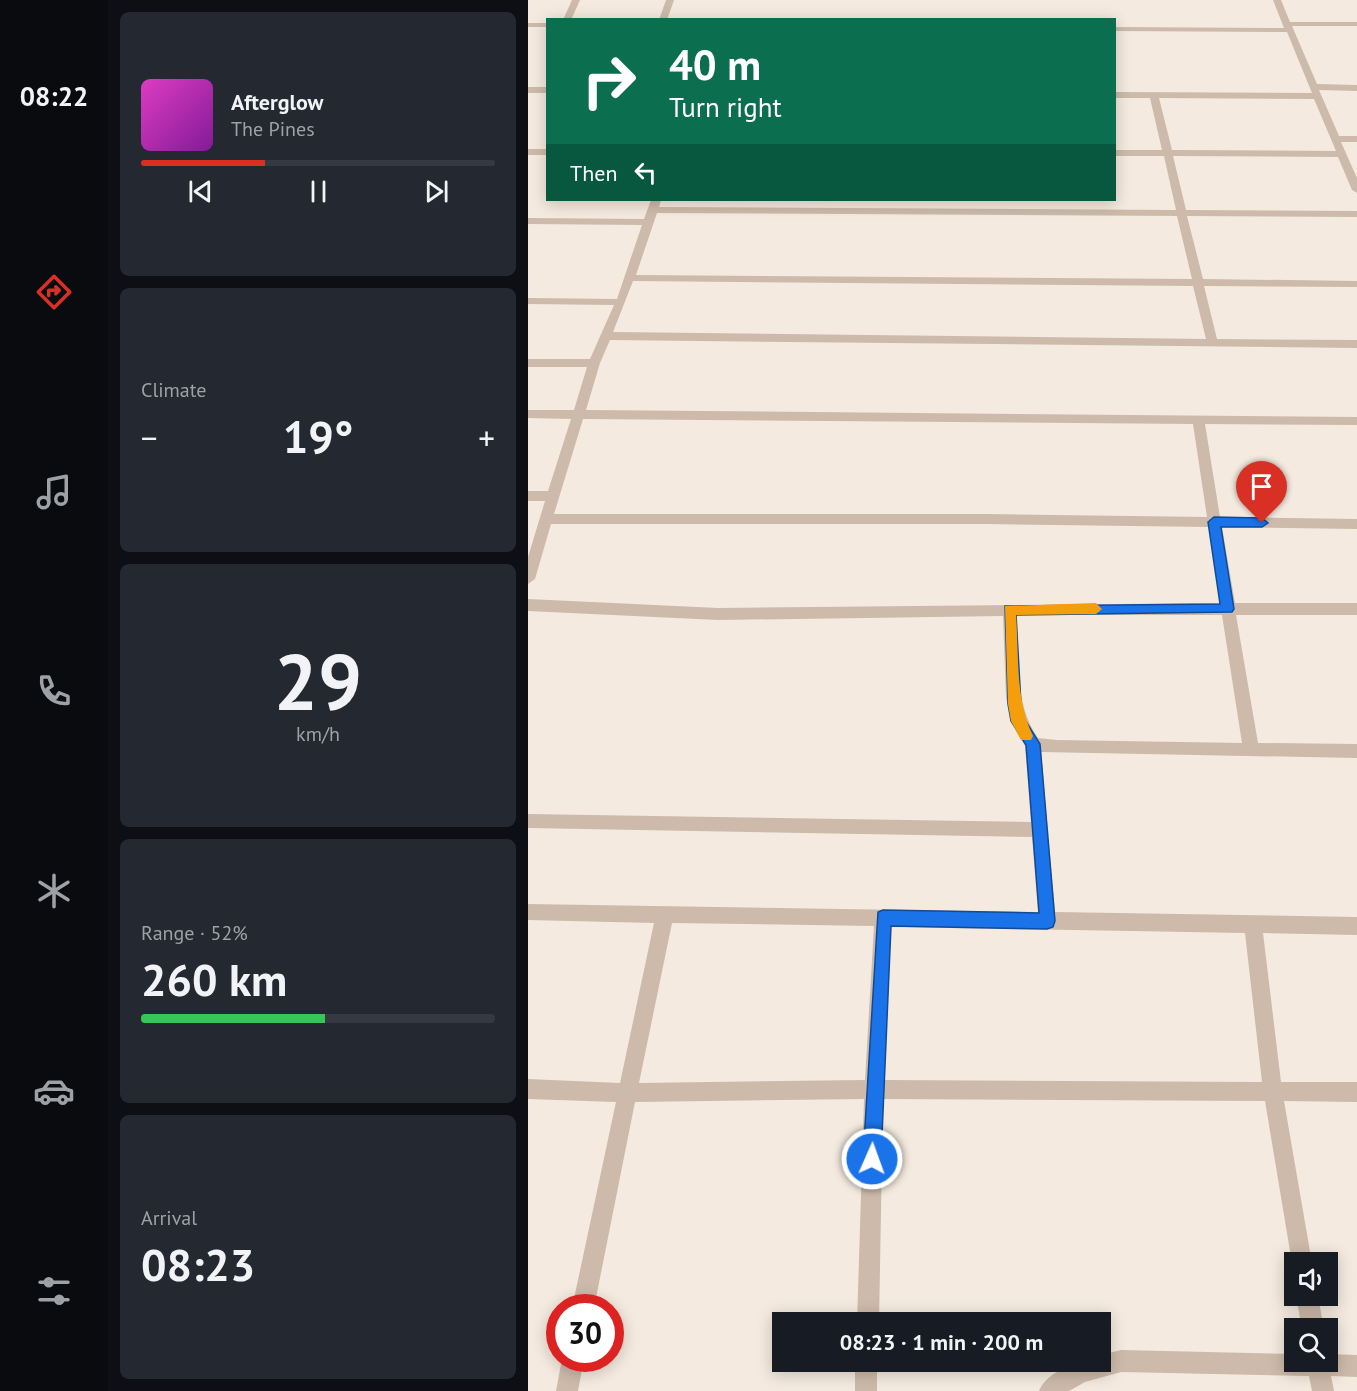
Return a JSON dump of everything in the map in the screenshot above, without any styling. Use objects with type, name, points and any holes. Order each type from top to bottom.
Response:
[{"type":"street","points":[[568,18],[576,0]]},
{"type":"street","points":[[664,18],[670,0]]},
{"type":"street","points":[[1277,0],[1357,190]]},
{"type":"street","points":[[1116,29],[1357,24]]},
{"type":"street","points":[[528,25],[546,25]]},
{"type":"street","points":[[1116,95],[1315,92],[1357,88]]},
{"type":"street","points":[[528,90],[546,90]]},
{"type":"street","points":[[1154,95],[1212,342]]},
{"type":"street","points":[[1335,139],[1357,139]]},
{"type":"street","points":[[528,152],[546,152]]},
{"type":"street","points":[[1116,153],[1341,154]]},
{"type":"street","points":[[528,579],[532,553],[547,519],[594,363],[621,302],[653,211]]},
{"type":"street","points":[[528,221],[653,211],[1357,214]]},
{"type":"street","points":[[630,278],[1357,284]]},
{"type":"street","points":[[528,301],[621,302]]},
{"type":"street","points":[[606,336],[1357,344]]},
{"type":"street","points":[[528,363],[594,363]]},
{"type":"street","points":[[528,414],[1357,421]]},
{"type":"street","points":[[1198,418],[1251,750]]},
{"type":"street","points":[[528,496],[554,496]]},
{"type":"street","points":[[547,519],[987,519],[1357,524]]},
{"type":"street","points":[[528,605],[718,614],[1357,609]]},
{"type":"street","points":[[1010,610],[1015,704],[1018,721],[1033,744],[1047,921]]},
{"type":"street","points":[[1033,744],[1044,747],[1357,751]]},
{"type":"street","points":[[528,821],[1040,830]]},
{"type":"street","points":[[528,912],[1357,926]]},
{"type":"street","points":[[586,1294],[665,913]]},
{"type":"street","points":[[867,1312],[874,1089],[883,918]]},
{"type":"street","points":[[1253,925],[1273,1091],[1300,1252]]},
{"type":"street","points":[[528,1089],[626,1093],[874,1089],[1357,1092]]},
{"type":"street","points":[[1050,1391],[1061,1382],[1092,1367],[1121,1361],[1284,1363]]},
{"type":"street","points":[[1338,1365],[1357,1366]]},
{"type":"street","points":[[567,1391],[571,1372]]},
{"type":"street","points":[[866,1372],[866,1391]]},
{"type":"street","points":[[1319,1372],[1323,1391]]},
{"type":"slow traffic","points":[[1026,736],[1018,721],[1015,704],[1010,610],[1096,609]]},
{"type":"route","points":[[872,1159],[883,918],[1047,921],[1033,744],[1018,721],[1015,704],[1010,610],[1227,609],[1214,522],[1262,523]]}]
